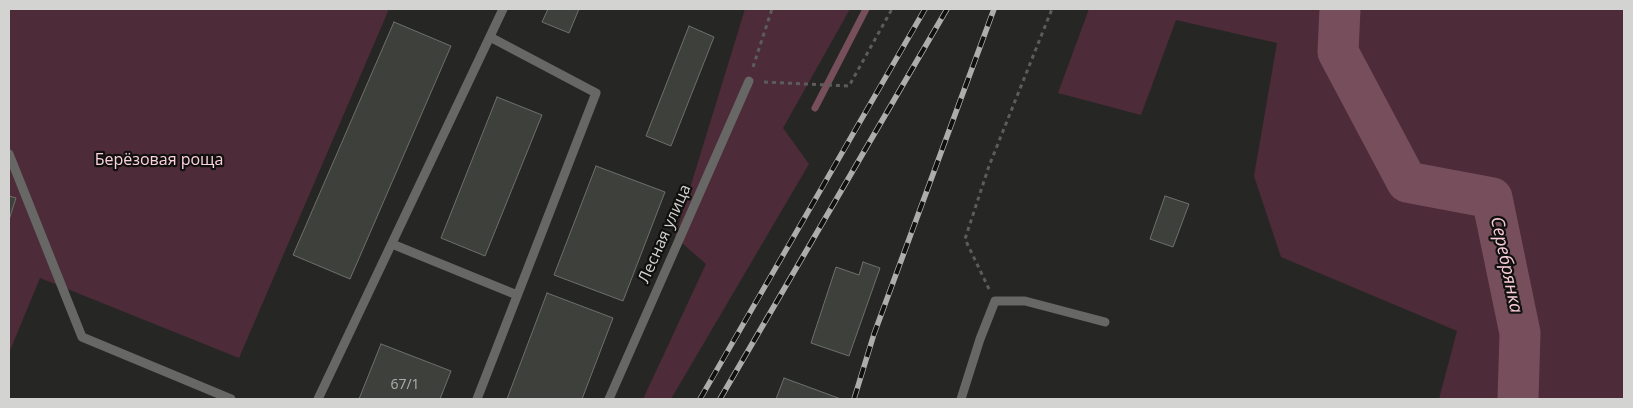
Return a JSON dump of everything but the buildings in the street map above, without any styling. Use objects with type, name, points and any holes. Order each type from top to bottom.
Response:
[{"type":"lane","points":[[318,399],[503,9]]},
{"type":"lane","points":[[477,399],[596,93],[490,37]]},
{"type":"lane","name":"Лесная улица","points":[[609,399],[749,81]]},
{"type":"lane","points":[[9,154],[82,337],[231,399]]},
{"type":"lane","points":[[392,244],[517,295]]},
{"type":"lane","points":[[961,399],[980,339],[995,301],[1025,302],[1106,322]]},
{"type":"path","points":[[772,9],[749,81],[850,86],[892,9]]},
{"type":"path","points":[[995,301],[965,239],[990,166],[1052,9]]},
{"type":"green space","name":"Берёзовая роща","points":[[9,9],[389,9],[239,358],[40,278],[9,353]]},
{"type":"green space","points":[[745,9],[850,9],[783,128],[809,164],[671,399],[643,399],[706,264],[675,237]]},
{"type":"green space","points":[[1089,9],[1624,9],[1624,399],[1439,399],[1457,331],[1281,257],[1254,176],[1277,43],[1176,20],[1141,115],[1058,93]]},
{"type":"waterway","points":[[815,108],[866,9]]},
{"type":"waterway","name":"Серебрянка","points":[[1340,9],[1338,52],[1407,182],[1492,198],[1520,333],[1518,399]]},
{"type":"railway","points":[[700,399],[925,9]]},
{"type":"railway","points":[[720,399],[947,9]]},
{"type":"railway","points":[[854,399],[874,334],[994,9]]}]
